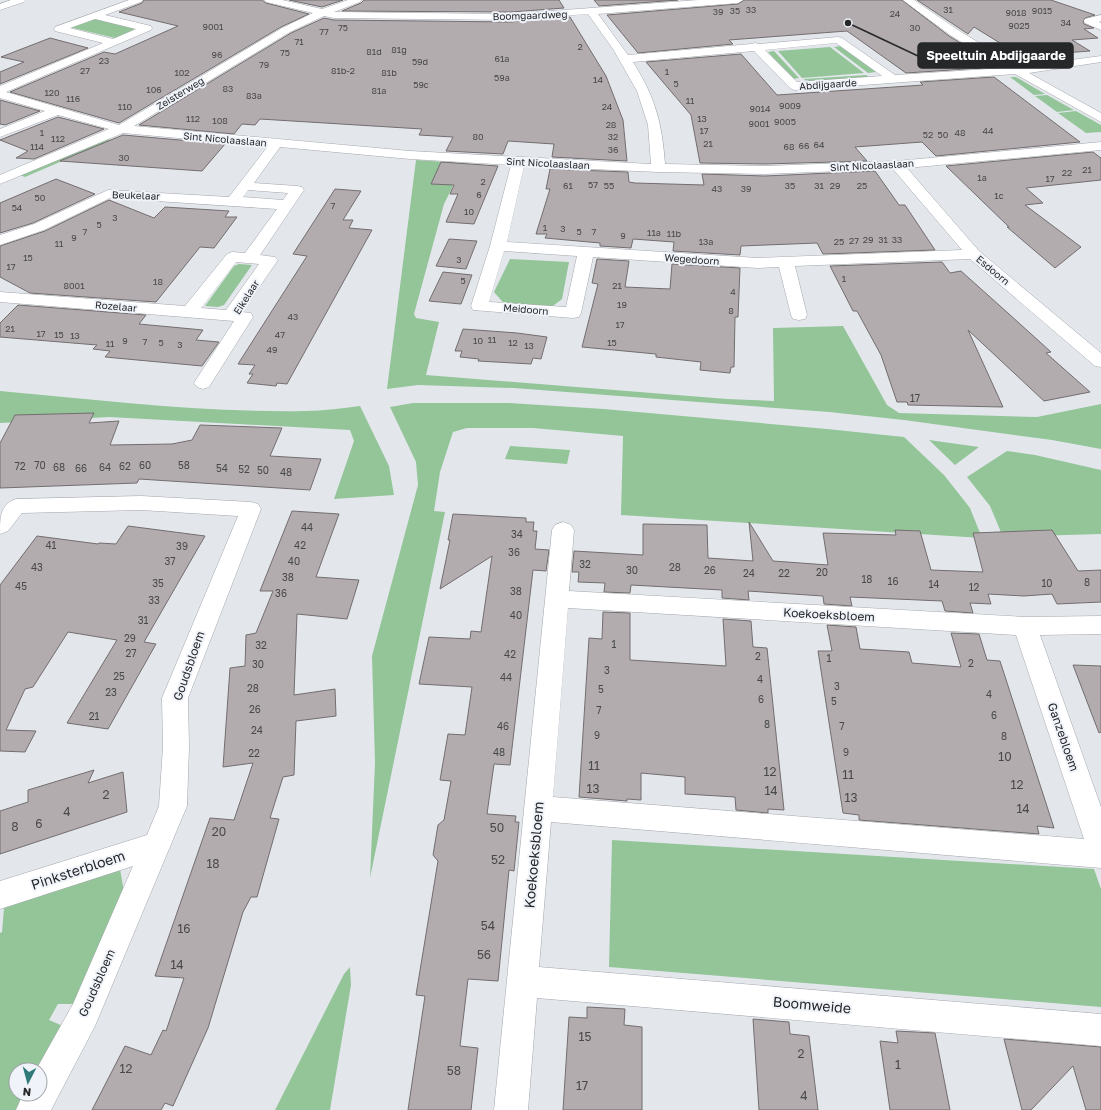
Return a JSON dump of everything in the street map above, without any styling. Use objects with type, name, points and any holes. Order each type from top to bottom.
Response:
[{"type":"street","points":[[2,5],[21,0]]},
{"type":"street","points":[[114,42],[59,29],[138,0]]},
{"type":"street","name":"Boomgaardweg","points":[[269,0],[322,13],[349,16],[511,17],[738,0]]},
{"type":"street","name":"Zeisterweg","points":[[0,180],[121,129],[268,39],[322,13],[357,0]]},
{"type":"street","points":[[908,0],[950,29],[1016,70],[1101,118]]},
{"type":"street","points":[[591,12],[636,77],[652,115],[656,139],[658,168]]},
{"type":"street","points":[[0,90],[147,28],[94,16]]},
{"type":"street","points":[[1101,18],[1089,21],[1101,27]]},
{"type":"street","points":[[624,59],[755,46],[838,40],[893,79]]},
{"type":"street","name":"Abdijgaarde","points":[[755,46],[794,86],[1016,70],[1074,64],[1101,59]]},
{"type":"street","name":"Sint Nicolaaslaan","points":[[0,94],[121,129],[276,144],[518,162],[658,168],[754,170],[897,165],[1101,146]]},
{"type":"street","points":[[0,133],[56,111]]},
{"type":"street","points":[[233,201],[276,144]]},
{"type":"street","points":[[498,246],[518,162]]},
{"type":"street","points":[[1,164],[21,172]]},
{"type":"street","name":"Esdoorn","points":[[897,165],[974,254],[1101,362]]},
{"type":"street","points":[[244,186],[297,190],[250,258]]},
{"type":"street","name":"Beukelaar","points":[[0,240],[39,227],[108,194],[233,201]]},
{"type":"street","points":[[233,201],[287,205]]},
{"type":"street","name":"Meidoorn","points":[[498,246],[478,306],[573,313],[586,252]]},
{"type":"street","name":"Wegedoorn","points":[[498,246],[758,263],[974,254]]},
{"type":"street","name":"Eikelaar","points":[[189,312],[232,257],[270,260],[231,315],[245,317],[203,383]]},
{"type":"street","points":[[786,262],[799,315]]},
{"type":"street","name":"Rozelaar","points":[[0,297],[231,315]]},
{"type":"street","name":"Goudsbloem","points":[[0,526],[16,506],[142,504],[252,509],[175,698],[176,747],[173,806],[84,1015],[33,1110]]},
{"type":"street","name":"Koekoeksbloem","points":[[511,1110],[563,530]]},
{"type":"street","name":"Koekoeksbloem","points":[[557,599],[1025,626],[1101,625]]},
{"type":"street","name":"Ganzebloem","points":[[1025,626],[1101,847]]},
{"type":"street","points":[[538,808],[1101,854]]},
{"type":"street","name":"Pinksterbloem","points":[[0,895],[157,844]]},
{"type":"street","name":"Boomweide","points":[[522,981],[1101,1030]]},
{"type":"green space","points":[[95,17],[140,28],[115,38],[69,27]]},
{"type":"green space","points":[[841,46],[876,72],[868,73],[834,47]]},
{"type":"green space","points":[[830,47],[864,73],[802,78],[778,51]]},
{"type":"green space","points":[[774,51],[799,78],[792,79],[768,52]]},
{"type":"green space","points":[[866,75],[870,78],[807,83],[804,79]]},
{"type":"green space","points":[[1010,77],[1016,77],[1045,94],[1034,95]]},
{"type":"green space","points":[[1047,95],[1074,110],[1057,112],[1035,96]]},
{"type":"green space","points":[[1076,111],[1101,125],[1101,132],[1086,133],[1058,113]]},
{"type":"green space","points":[[105,138],[111,140],[25,177],[20,175]]},
{"type":"green space","points":[[416,160],[461,163],[444,204],[414,314],[416,318],[439,322],[426,375],[727,399],[774,401],[773,328],[843,326],[887,405],[899,413],[1037,417],[1101,404],[1101,449],[1052,440],[904,420],[829,412],[514,388],[418,385],[387,389]]},
{"type":"green space","points":[[510,259],[569,262],[562,299],[545,312],[508,308],[494,292]]},
{"type":"green space","points":[[239,264],[252,265],[224,305],[218,307],[205,306],[234,266]]},
{"type":"green space","points":[[0,391],[153,405],[229,410],[313,411],[360,406],[389,466],[394,495],[334,499],[354,441],[350,430],[109,417],[0,423]]},
{"type":"green space","points":[[413,403],[509,403],[604,409],[904,437],[944,475],[970,508],[982,538],[621,515],[623,436],[533,428],[467,428],[453,432],[440,472],[434,511],[445,512],[370,878],[375,763],[372,656],[418,485],[416,462],[390,407]]},
{"type":"green space","points":[[929,440],[979,447],[955,465]]},
{"type":"green space","points":[[510,446],[570,450],[567,464],[505,459]]},
{"type":"green space","points":[[1007,451],[1035,455],[1101,470],[1101,534],[1003,537],[990,506],[967,477]]},
{"type":"green space","points":[[612,840],[1094,869],[1101,889],[1101,1007],[609,967]]},
{"type":"green space","points":[[120,869],[125,898],[77,1004],[58,1004],[49,1020],[63,1026],[44,1062],[8,1062],[8,1102],[25,1102],[21,1110],[0,1110],[0,933],[2,932],[4,908]]},
{"type":"green space","points":[[350,967],[351,985],[330,1110],[275,1110],[344,974]]},
{"type":"building","points":[[144,0],[262,0],[266,3],[309,14],[281,27],[119,123],[10,92],[104,52],[115,54],[178,26],[119,12],[142,3]]},
{"type":"building","points":[[289,0],[343,0],[322,7]]},
{"type":"building","points":[[364,0],[559,0],[564,8],[511,12],[342,11],[361,3]]},
{"type":"building","points":[[594,0],[678,0],[599,6]]},
{"type":"building","points":[[744,0],[902,0],[949,36],[962,44],[958,50],[981,68],[906,73],[847,31],[729,40],[733,44],[638,53],[607,15],[738,4]]},
{"type":"building","points":[[917,0],[1051,0],[1095,15],[1085,18],[1083,22],[1084,24],[1094,28],[1084,29],[1098,38],[1072,40],[1090,51],[1021,56],[974,27],[968,34]]},
{"type":"building","points":[[570,17],[606,76],[623,120],[627,161],[552,157],[554,144],[508,141],[503,154],[446,151],[453,137],[419,135],[422,129],[260,119],[255,125],[242,124],[234,134],[139,125],[291,33],[324,18],[334,20],[511,22]]},
{"type":"building","points":[[50,38],[88,48],[0,84],[0,72],[24,62],[1,57]]},
{"type":"building","points":[[741,54],[777,95],[923,85],[920,82],[994,77],[1080,142],[936,156],[922,142],[855,147],[867,161],[765,164],[700,163],[691,115],[646,62]]},
{"type":"building","points":[[0,100],[40,111],[5,125],[0,124]]},
{"type":"building","points":[[58,117],[104,129],[34,159],[16,158],[28,151],[0,140]]},
{"type":"building","points":[[123,135],[225,144],[202,171],[60,161]]},
{"type":"building","points":[[1093,152],[1101,158],[1101,180],[1026,188],[1043,203],[1025,205],[1081,247],[1055,268],[1007,227],[1009,227],[946,166]]},
{"type":"building","points":[[441,162],[498,166],[474,224],[446,222],[458,194],[450,194],[454,185],[431,184]]},
{"type":"building","points":[[550,169],[628,172],[629,182],[635,183],[704,185],[702,174],[765,176],[875,171],[899,205],[905,205],[935,250],[823,254],[817,243],[741,246],[740,255],[673,251],[674,242],[633,239],[631,248],[600,246],[600,243],[545,238],[547,234],[536,234],[550,189],[546,189]]},
{"type":"building","points":[[56,179],[95,194],[33,223],[0,233],[0,203]]},
{"type":"building","points":[[335,189],[361,191],[343,220],[353,220],[349,228],[372,230],[287,384],[277,383],[276,386],[247,383],[253,374],[249,374],[255,365],[238,364],[307,256],[293,254]]},
{"type":"building","points":[[109,200],[154,218],[165,207],[229,211],[225,217],[237,217],[214,248],[200,247],[156,302],[30,293],[0,277],[0,246],[45,231]]},
{"type":"building","points":[[449,239],[477,241],[466,269],[436,266]]},
{"type":"building","points":[[597,259],[629,261],[625,287],[670,289],[672,264],[740,268],[738,317],[735,317],[734,367],[731,367],[730,373],[700,370],[701,362],[656,357],[656,354],[582,347],[598,284],[592,283]]},
{"type":"building","points":[[942,262],[950,273],[961,271],[1051,352],[1046,353],[1090,392],[1044,401],[968,330],[1003,407],[908,405],[907,402],[897,402],[881,355],[857,311],[853,311],[830,266]]},
{"type":"building","points":[[443,272],[472,275],[461,304],[429,301]]},
{"type":"building","points":[[18,305],[146,315],[139,324],[203,330],[196,340],[219,342],[202,366],[105,357],[110,351],[93,349],[97,345],[0,337],[0,323]]},
{"type":"building","points":[[463,329],[547,337],[541,359],[533,358],[531,364],[478,361],[479,359],[460,357],[462,351],[455,351]]},
{"type":"building","points":[[94,413],[89,423],[119,421],[110,445],[172,444],[192,440],[200,425],[282,428],[270,456],[321,459],[310,490],[139,479],[137,483],[0,488],[0,443],[15,415]]},
{"type":"building","points":[[292,511],[339,514],[316,577],[359,580],[347,619],[297,614],[294,695],[335,689],[336,716],[296,721],[294,775],[283,777],[270,818],[279,819],[257,897],[251,897],[243,912],[208,1028],[173,1106],[165,1103],[161,1110],[92,1110],[125,1046],[151,1055],[163,1030],[166,1031],[184,978],[155,976],[210,818],[234,820],[253,763],[223,767],[230,668],[245,666],[246,635],[256,633],[273,591],[260,591]]},
{"type":"building","points":[[453,514],[526,518],[526,522],[534,522],[533,531],[537,531],[535,549],[549,550],[546,571],[533,570],[510,765],[494,764],[487,814],[516,816],[515,822],[519,822],[514,871],[509,870],[498,981],[468,979],[460,1046],[478,1048],[471,1110],[408,1110],[425,996],[416,995],[438,861],[433,855],[438,825],[444,820],[451,781],[440,780],[448,734],[465,735],[472,687],[419,684],[429,637],[470,639],[471,631],[481,632],[492,556],[440,589],[450,540],[448,540]]},
{"type":"building","points":[[749,522],[773,561],[828,565],[823,533],[896,535],[895,530],[920,531],[931,570],[983,572],[973,533],[1052,530],[1078,571],[1101,570],[1101,602],[1057,604],[1052,594],[1024,596],[988,594],[991,604],[970,603],[973,613],[945,611],[942,601],[850,597],[852,606],[824,604],[823,596],[748,591],[749,600],[722,598],[722,590],[631,585],[630,593],[604,592],[605,583],[578,582],[579,572],[572,572],[574,551],[643,555],[643,524],[707,525],[708,558],[753,561]]},
{"type":"building","points":[[128,526],[205,536],[144,642],[156,644],[108,729],[67,723],[117,640],[68,632],[33,687],[25,689],[6,730],[36,731],[25,752],[0,751],[0,585],[37,536],[98,544],[116,544]]},
{"type":"building","points":[[603,612],[630,613],[630,660],[726,666],[723,619],[751,621],[753,647],[767,648],[784,810],[768,809],[768,813],[736,810],[735,797],[685,794],[685,777],[641,773],[641,800],[627,799],[627,801],[579,797],[589,638],[602,639]]},
{"type":"building","points":[[827,625],[856,627],[860,649],[909,652],[912,663],[961,667],[951,633],[979,634],[987,660],[1000,661],[1054,828],[1037,826],[1039,834],[859,820],[859,815],[843,813],[818,651],[832,651]]},
{"type":"building","points":[[1073,665],[1101,666],[1101,732],[1099,733]]},
{"type":"building","points":[[94,770],[88,783],[123,772],[127,812],[0,854],[0,811],[28,802],[28,790]]},
{"type":"building","points":[[587,1007],[625,1009],[624,1025],[642,1027],[642,1110],[563,1110],[569,1017],[587,1018]]},
{"type":"building","points":[[753,1019],[789,1022],[790,1034],[809,1036],[818,1110],[759,1110]]},
{"type":"building","points":[[896,1031],[935,1033],[950,1110],[890,1110],[880,1041],[898,1043]]},
{"type":"building","points":[[1004,1039],[1101,1047],[1101,1110],[1086,1110],[1073,1066],[1031,1110],[1022,1110]]},
{"type":"place","name":"Speeltuin Abdijgaarde","points":[[848,23]]}]
